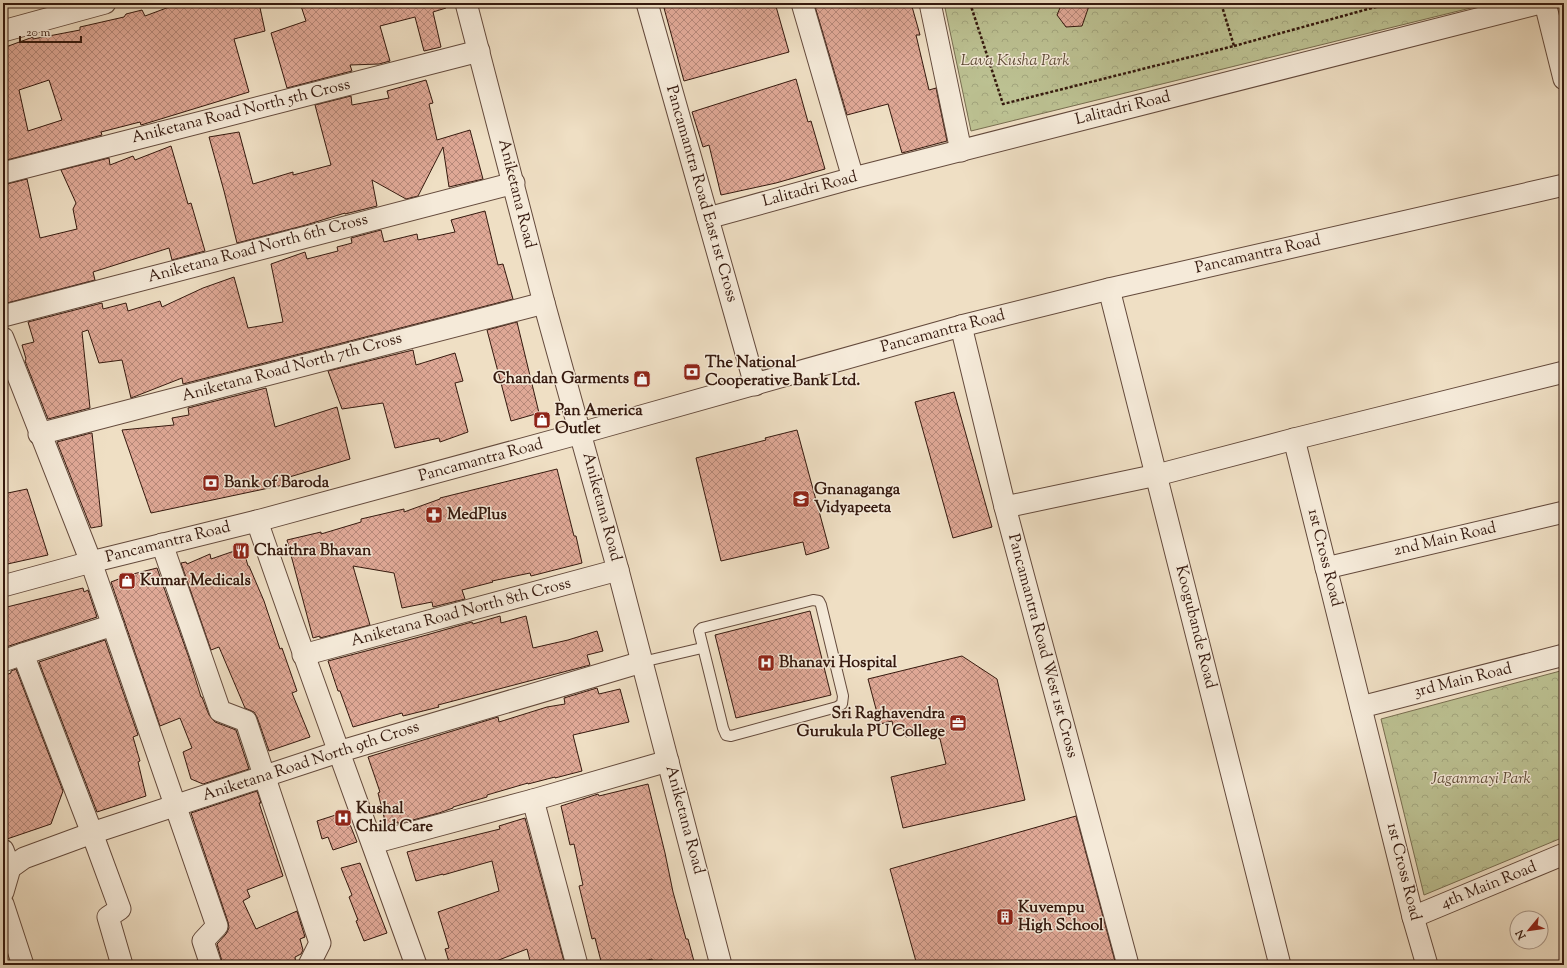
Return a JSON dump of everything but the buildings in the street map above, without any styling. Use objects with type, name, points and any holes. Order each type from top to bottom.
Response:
[{"type":"street","points":[[3,32],[105,3]]},
{"type":"street","name":"Aniketana Road","points":[[466,3],[544,303],[618,570],[721,965]]},
{"type":"street","name":"Pancamantra Road East 1st Cross","points":[[647,3],[754,385]]},
{"type":"street","points":[[802,3],[854,178]]},
{"type":"street","points":[[930,3],[961,151]]},
{"type":"street","name":"Lalitadri Road","points":[[708,218],[854,178],[1540,3]]},
{"type":"street","points":[[1545,3],[1564,79]]},
{"type":"street","name":"Aniketana Road North 5th Cross","points":[[3,173],[479,51]]},
{"type":"street","name":"Aniketana Road North 6th Cross","points":[[3,316],[514,183]]},
{"type":"street","name":"Pancamantra Road","points":[[3,586],[91,562],[257,521],[581,433],[961,326],[1109,289],[1564,185]]},
{"type":"street","name":"Koogubande Road","points":[[1109,289],[1280,965]]},
{"type":"street","name":"Aniketana Road North 7th Cross","points":[[40,434],[544,303]]},
{"type":"street","name":"Pancamantra Road West 1st Cross","points":[[961,326],[1005,507],[1128,965]]},
{"type":"street","points":[[3,338],[91,562],[217,926],[204,941],[212,965]]},
{"type":"street","points":[[1005,507],[1157,475],[1294,439],[1564,372]]},
{"type":"street","name":"1st Cross Road","points":[[1294,439],[1413,917],[1427,965]]},
{"type":"street","name":"2nd Main Road","points":[[1326,568],[1564,512]]},
{"type":"street","points":[[257,521],[303,655],[416,965]]},
{"type":"street","points":[[162,544],[220,711],[246,721],[320,943],[309,965]]},
{"type":"street","name":"Aniketana Road North 8th Cross","points":[[303,655],[618,570]]},
{"type":"street","points":[[3,661],[113,625]]},
{"type":"street","points":[[23,654],[120,909],[108,917],[122,965]]},
{"type":"street","name":"3rd Main Road","points":[[1361,707],[1564,655]]},
{"type":"street","name":"Aniketana Road North 9th Cross","points":[[3,892],[6,859],[24,858],[92,833],[338,752],[642,662]]},
{"type":"street","points":[[373,844],[668,761]]},
{"type":"street","points":[[533,800],[577,965]]},
{"type":"street","name":"4th Main Road","points":[[1413,917],[1564,854]]},
{"type":"street","points":[[3,904],[23,965]]},
{"type":"lane","points":[[813,600],[819,601],[843,696],[842,704],[836,707],[731,736],[726,734],[723,728],[702,648],[699,631],[702,628],[813,600]]},
{"type":"lane","points":[[642,662],[702,648]]},
{"type":"path","points":[[970,3],[1003,104],[1234,46],[1390,3]]},
{"type":"path","points":[[1221,3],[1234,46]]},
{"type":"green space","name":"Lava Kusha Park","points":[[944,3],[1491,3],[971,131]]},
{"type":"green space","name":"Jaganmayi Park","points":[[1564,670],[1564,837],[1424,895],[1381,719]]},
{"type":"place","name":"The National Cooperative Bank Ltd.","points":[[692,372]]},
{"type":"place","name":"Chandan Garments","points":[[642,379]]},
{"type":"place","name":"Pan America Outlet","points":[[542,420]]},
{"type":"place","name":"Bank of Baroda","points":[[211,483]]},
{"type":"place","name":"Gnanaganga Vidyapeeta","points":[[801,499]]},
{"type":"place","name":"MedPlus","points":[[434,515]]},
{"type":"place","name":"Chaithra Bhavan","points":[[241,551]]},
{"type":"place","name":"Kumar Medicals","points":[[127,581]]},
{"type":"place","name":"Bhanavi Hospital","points":[[766,663]]},
{"type":"place","name":"Sri Raghavendra Gurukula PU College","points":[[958,723]]},
{"type":"place","name":"Kushal Child Care","points":[[343,818]]},
{"type":"place","name":"Kuvempu High School","points":[[1005,917]]}]
